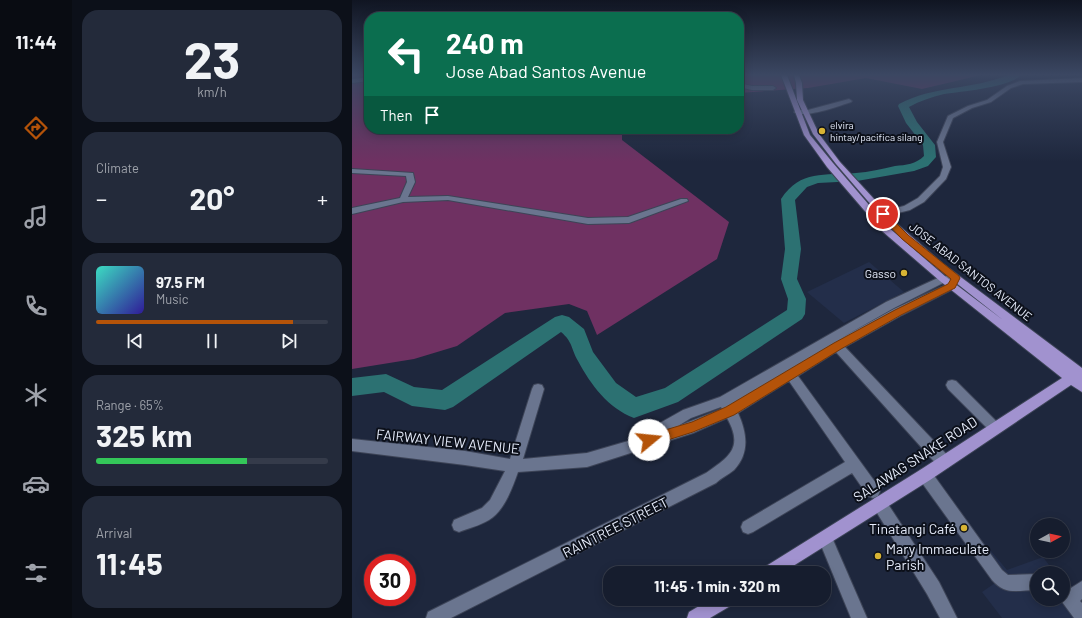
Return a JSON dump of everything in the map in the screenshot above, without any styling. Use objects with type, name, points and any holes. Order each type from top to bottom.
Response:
[{"type":"main road","name":"JOSE ABAD SANTOS AVENUE","points":[[794,104],[807,135],[830,165],[866,207],[905,237],[954,282],[1078,377],[1082,387]]},
{"type":"main road","name":"JOSE ABAD SANTOS AVENUE","points":[[801,104],[816,134],[838,163],[876,205],[878,215],[908,250],[943,279],[954,282]]},
{"type":"main road","name":"SALAWAG SNAKE ROAD","points":[[779,566],[824,538],[876,497],[925,475],[995,428],[1078,377]]},
{"type":"main road","points":[[696,618],[719,608]]},
{"type":"street","points":[[797,112],[804,112],[837,104]]},
{"type":"street","points":[[878,215],[907,208],[921,200],[943,177],[947,167],[940,142],[950,117],[980,104]]},
{"type":"street","points":[[352,171],[406,174],[410,176],[411,182],[403,200]]},
{"type":"street","points":[[352,211],[403,200],[448,198],[588,221],[629,220],[684,201]]},
{"type":"street","name":"FAIRWAY VIEW AVENUE","points":[[352,445],[464,458],[513,466],[587,460],[693,427],[833,342],[943,279]]},
{"type":"street","name":"FAIRWAY VIEW AVENUE","points":[[894,308],[954,282]]},
{"type":"street","points":[[833,342],[944,462]]},
{"type":"street","name":"FAIRWAY VIEW AVENUE","points":[[727,406],[790,374],[833,342]]},
{"type":"street","points":[[790,374],[876,497],[950,618]]},
{"type":"street","points":[[952,385],[995,428]]},
{"type":"street","points":[[459,525],[488,513],[498,501],[513,466],[538,390]]},
{"type":"street","name":"RAINTREE STREET","points":[[434,618],[711,478],[731,464],[740,448],[741,434],[727,406]]},
{"type":"street","points":[[748,527],[854,464]]},
{"type":"street","points":[[925,475],[1005,584],[1030,582]]},
{"type":"street","points":[[824,538],[859,618]]},
{"type":"street","points":[[1072,593],[1082,616]]},
{"type":"shaded area","points":[[352,104],[364,104],[364,134],[622,134],[622,140],[729,222],[717,259],[597,335],[587,311],[569,304],[505,313],[457,346],[414,359],[352,369]]},
{"type":"shaded area","points":[[869,262],[904,292],[844,323],[807,292]]},
{"type":"shaded area","name":"Tinatangi Café","points":[[942,493],[1007,570],[1044,558],[1050,566],[1030,566],[1030,606],[1070,606],[1082,618],[1002,618],[982,592],[995,583]]},
{"type":"waterway","points":[[352,387],[386,383],[412,396],[445,400],[562,322],[577,334],[585,356],[609,390],[634,408],[671,395],[796,314],[797,299],[789,279],[793,249],[788,199],[802,184],[816,179],[857,177],[914,167],[924,163],[930,157],[929,145],[912,123],[903,106],[907,104]]},
{"type":"place","name":"elvira hintay/pacifica silang","points":[[822,131]]},
{"type":"place","name":"Gasso","points":[[904,273]]},
{"type":"place","name":"Tinatangi Café","points":[[964,528]]},
{"type":"place","name":"Mary Immaculate Parish","points":[[878,556]]},
{"type":"route","points":[[649,440],[693,427],[730,411],[837,346],[898,312],[952,286],[956,278],[905,237],[883,214]]}]
